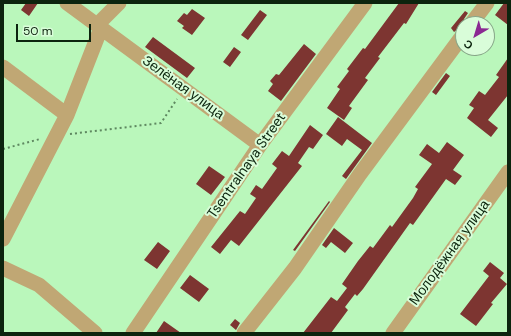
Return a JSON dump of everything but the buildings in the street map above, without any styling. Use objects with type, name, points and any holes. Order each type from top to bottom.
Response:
[{"type":"street","name":"Зелёная улица","points":[[67,3],[260,145]]},
{"type":"street","points":[[3,237],[67,115],[99,27],[119,3]]},
{"type":"street","name":"Tsentralnaya Street","points":[[133,333],[260,145],[365,3]]},
{"type":"street","points":[[477,16],[487,3]]},
{"type":"street","points":[[244,333],[295,268],[360,174],[455,46]]},
{"type":"street","points":[[3,67],[67,115]]},
{"type":"street","name":"Молодёжная улица","points":[[393,333],[508,172]]},
{"type":"street","points":[[3,268],[38,285],[95,333]]},
{"type":"path","points":[[3,149],[20,143],[56,137],[161,123],[184,89]]}]
